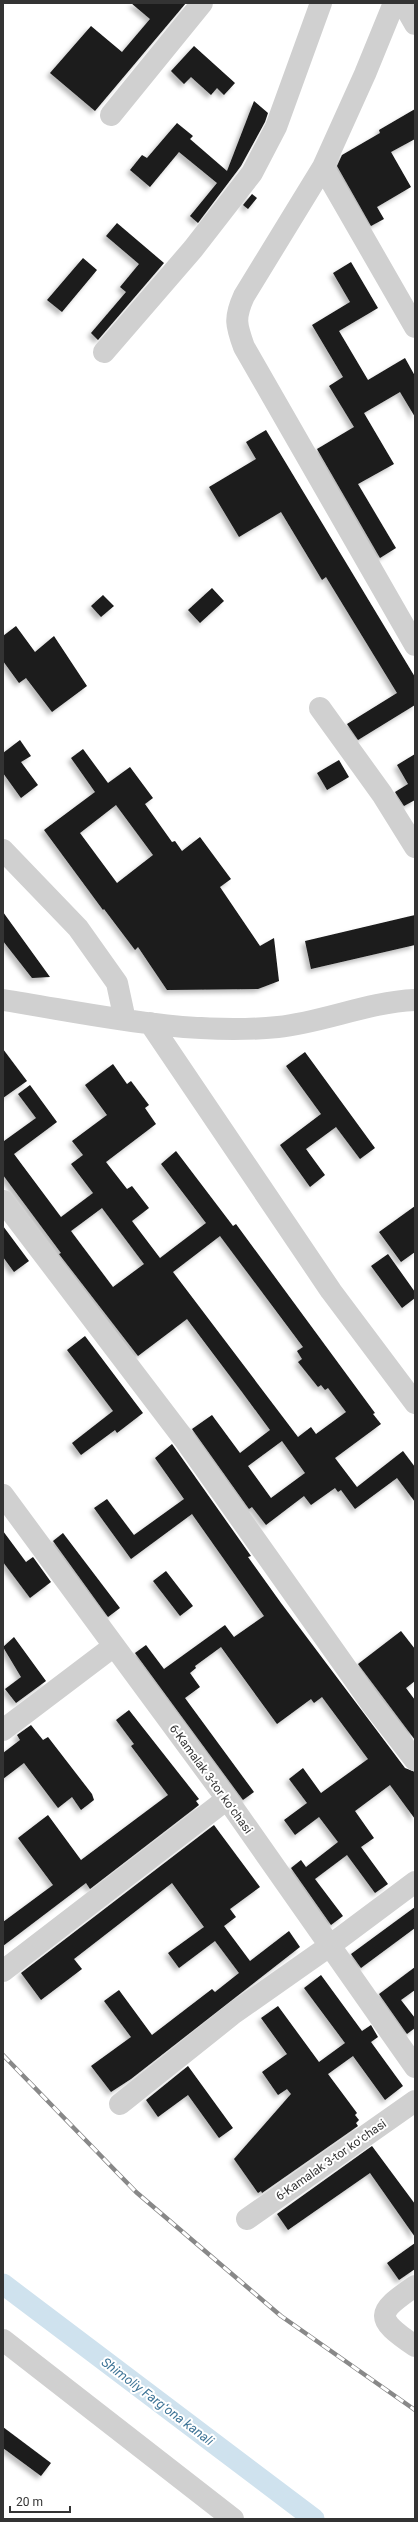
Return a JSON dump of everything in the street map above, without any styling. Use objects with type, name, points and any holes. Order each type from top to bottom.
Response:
[{"type":"street","points":[[111,115],[202,3]]},
{"type":"street","points":[[104,352],[193,249],[252,173],[276,126],[322,3]]},
{"type":"street","points":[[394,3],[365,74],[323,167],[244,296],[237,311],[236,326],[244,347],[415,645]]},
{"type":"street","points":[[403,3],[415,24]]},
{"type":"street","points":[[323,167],[415,327]]},
{"type":"street","points":[[320,708],[382,794],[415,847]]},
{"type":"street","points":[[3,850],[82,934],[117,983],[125,1020]]},
{"type":"street","points":[[3,1000],[125,1020],[192,1028],[278,1027],[371,1007],[415,1000]]},
{"type":"street","points":[[150,1023],[332,1291],[415,1403]]},
{"type":"street","points":[[3,1201],[184,1439],[371,1703],[415,1760]]},
{"type":"street","name":"6-Kamalak 3-tor koʻchasi","points":[[4,1500],[227,1799],[328,1947],[415,2067]]},
{"type":"street","points":[[3,1730],[114,1646]]},
{"type":"street","points":[[3,1971],[227,1799]]},
{"type":"street","points":[[120,2104],[234,2013],[328,1947],[415,1882]]},
{"type":"street","name":"6-Kamalak 3-tor koʻchasi","points":[[247,2219],[415,2101]]},
{"type":"street","points":[[415,2286],[389,2304],[385,2311],[385,2321],[392,2331],[415,2346]]},
{"type":"street","points":[[3,2340],[234,2519]]},
{"type":"building","points":[[131,3],[186,3],[95,111],[50,73],[91,26],[122,52],[150,19]]},
{"type":"building","points":[[194,46],[235,83],[224,95],[217,88],[211,95],[191,77],[184,84],[171,71]]},
{"type":"building","points":[[254,101],[268,113],[265,122],[241,166],[198,223],[190,216],[217,183],[179,152],[150,187],[130,170],[142,155],[147,158],[177,123],[193,136],[190,139],[227,171]]},
{"type":"building","points":[[415,109],[415,139],[391,152],[411,187],[377,207],[384,219],[371,226],[337,166],[342,155],[380,133],[379,130]]},
{"type":"building","points":[[252,194],[257,198],[248,209],[243,205]]},
{"type":"building","points":[[117,223],[164,263],[98,340],[91,333],[126,292],[120,287],[139,264],[106,236]]},
{"type":"building","points":[[83,258],[97,270],[62,312],[47,300]]},
{"type":"building","points":[[351,262],[378,308],[339,331],[368,380],[405,358],[415,376],[415,417],[400,392],[364,413],[394,464],[358,484],[396,548],[380,558],[317,449],[354,427],[329,386],[343,377],[312,325],[350,302],[333,273]]},
{"type":"building","points":[[266,430],[415,677],[415,705],[358,740],[347,724],[397,693],[326,577],[322,580],[281,512],[239,537],[209,487],[256,459],[246,442]]},
{"type":"building","points":[[212,588],[224,601],[200,623],[188,610]]},
{"type":"building","points":[[103,595],[114,606],[101,617],[91,606]]},
{"type":"building","points":[[16,626],[35,652],[54,636],[87,686],[52,712],[26,678],[19,683],[3,661],[3,636]]},
{"type":"building","points":[[20,740],[31,756],[21,762],[38,785],[21,798],[3,773],[3,753]]},
{"type":"building","points":[[83,749],[108,783],[130,767],[153,798],[145,804],[172,842],[175,841],[182,851],[200,837],[231,879],[220,887],[260,946],[274,938],[279,981],[258,989],[167,990],[138,947],[135,950],[104,909],[103,910],[44,830],[95,792],[71,758]],"holes":[[[116,805],[153,855],[117,883],[80,833]]]},
{"type":"building","points":[[415,754],[415,800],[404,806],[395,792],[408,784],[397,765]]},
{"type":"building","points":[[339,760],[349,777],[327,790],[317,773]]},
{"type":"building","points":[[3,912],[50,977],[32,978],[3,941]]},
{"type":"building","points":[[415,915],[415,945],[311,969],[305,941]]},
{"type":"building","points":[[3,1049],[27,1081],[3,1098]]},
{"type":"building","points":[[305,1052],[375,1148],[360,1159],[336,1127],[306,1149],[325,1175],[310,1187],[280,1145],[321,1114],[286,1066]]},
{"type":"building","points":[[113,1064],[127,1084],[131,1081],[149,1105],[145,1108],[156,1124],[106,1162],[127,1189],[132,1186],[149,1208],[132,1221],[160,1258],[206,1223],[161,1164],[176,1151],[233,1226],[236,1224],[375,1413],[373,1414],[381,1424],[335,1458],[357,1487],[403,1451],[415,1467],[415,1502],[397,1478],[355,1509],[341,1490],[338,1492],[335,1488],[311,1505],[304,1496],[266,1525],[252,1507],[249,1509],[192,1429],[212,1415],[240,1453],[270,1430],[187,1319],[138,1356],[59,1254],[61,1253],[3,1175],[3,1139],[4,1141],[36,1118],[18,1094],[30,1085],[57,1122],[14,1154],[61,1217],[93,1193],[71,1164],[83,1155],[72,1141],[107,1115],[85,1085]],"holes":[[[102,1208],[144,1264],[113,1287],[71,1231]],[[220,1236],[303,1347],[297,1351],[302,1359],[298,1362],[318,1387],[321,1385],[325,1390],[328,1388],[346,1412],[316,1434],[311,1427],[298,1437],[173,1272]],[[282,1441],[305,1473],[271,1498],[248,1466]]]},
{"type":"building","points":[[415,1206],[415,1252],[401,1262],[379,1232]]},
{"type":"building","points":[[3,1226],[29,1261],[14,1272],[3,1257]]},
{"type":"building","points":[[388,1254],[415,1292],[415,1298],[402,1308],[371,1266]]},
{"type":"building","points":[[85,1336],[143,1413],[117,1433],[115,1430],[81,1455],[72,1443],[113,1411],[67,1350]]},
{"type":"building","points":[[172,1444],[251,1556],[248,1557],[281,1603],[405,1768],[415,1772],[415,1819],[390,1785],[355,1811],[374,1838],[361,1847],[388,1884],[375,1893],[347,1855],[315,1879],[343,1916],[331,1925],[291,1868],[301,1860],[306,1867],[338,1842],[319,1817],[295,1835],[284,1820],[307,1803],[289,1779],[303,1768],[321,1793],[368,1759],[322,1697],[314,1703],[311,1699],[277,1724],[221,1647],[195,1666],[196,1668],[190,1673],[200,1687],[185,1698],[254,1792],[243,1800],[135,1653],[146,1645],[164,1669],[225,1625],[234,1637],[264,1616],[192,1514],[131,1559],[94,1508],[107,1499],[134,1535],[184,1499],[155,1458]]},
{"type":"building","points":[[3,1531],[26,1562],[33,1557],[51,1582],[30,1598],[3,1562]]},
{"type":"building","points":[[63,1533],[120,1608],[108,1617],[53,1541]]},
{"type":"building","points":[[166,1571],[193,1606],[180,1616],[153,1581]]},
{"type":"building","points":[[401,1631],[415,1649],[415,1681],[406,1688],[415,1700],[415,1740],[358,1664]]},
{"type":"building","points":[[14,1637],[46,1681],[16,1703],[5,1689],[21,1677],[3,1647]]},
{"type":"building","points":[[129,1710],[199,1799],[196,1801],[199,1805],[90,1889],[86,1883],[3,1946],[3,1922],[53,1885],[18,1838],[48,1815],[81,1860],[168,1795],[131,1746],[134,1744],[116,1720]]},
{"type":"building","points":[[31,1725],[43,1740],[48,1737],[92,1794],[94,1800],[81,1810],[72,1797],[58,1808],[24,1763],[3,1779],[3,1753],[20,1740],[17,1735]]},
{"type":"building","points":[[214,1825],[260,1887],[230,1909],[236,1917],[224,1926],[250,1961],[289,1931],[300,1947],[131,2079],[111,2092],[91,2066],[131,2037],[104,2001],[119,1990],[152,2035],[212,1989],[215,1992],[239,1973],[215,1941],[179,1968],[168,1953],[204,1927],[172,1883],[74,1959],[82,1969],[41,2000],[21,1973]]},
{"type":"building","points":[[415,1907],[415,1928],[361,1968],[351,1954]]},
{"type":"building","points":[[415,1967],[415,1990],[401,2000],[415,2018],[415,2028],[407,2034],[379,1994]]},
{"type":"building","points":[[321,1975],[362,2031],[371,2025],[378,2037],[371,2042],[403,2086],[385,2100],[353,2056],[328,2074],[357,2113],[355,2115],[359,2120],[356,2123],[358,2126],[262,2193],[261,2191],[258,2193],[234,2159],[291,2094],[287,2089],[278,2095],[262,2072],[287,2054],[261,2018],[278,2006],[319,2062],[345,2043],[304,1988]]},
{"type":"building","points":[[188,2066],[233,2128],[219,2138],[188,2095],[158,2117],[146,2100]]},
{"type":"building","points":[[372,2146],[415,2204],[415,2237],[370,2173],[288,2230],[277,2214]]},
{"type":"building","points":[[415,2243],[415,2269],[399,2280],[387,2263]]},
{"type":"building","points":[[3,2427],[51,2463],[41,2476],[3,2448]]},
{"type":"waterway","name":"Shimoliy Fargʻona kanali","points":[[3,2284],[314,2519]]},
{"type":"railway","points":[[3,2055],[136,2192],[281,2316],[415,2410]]}]
